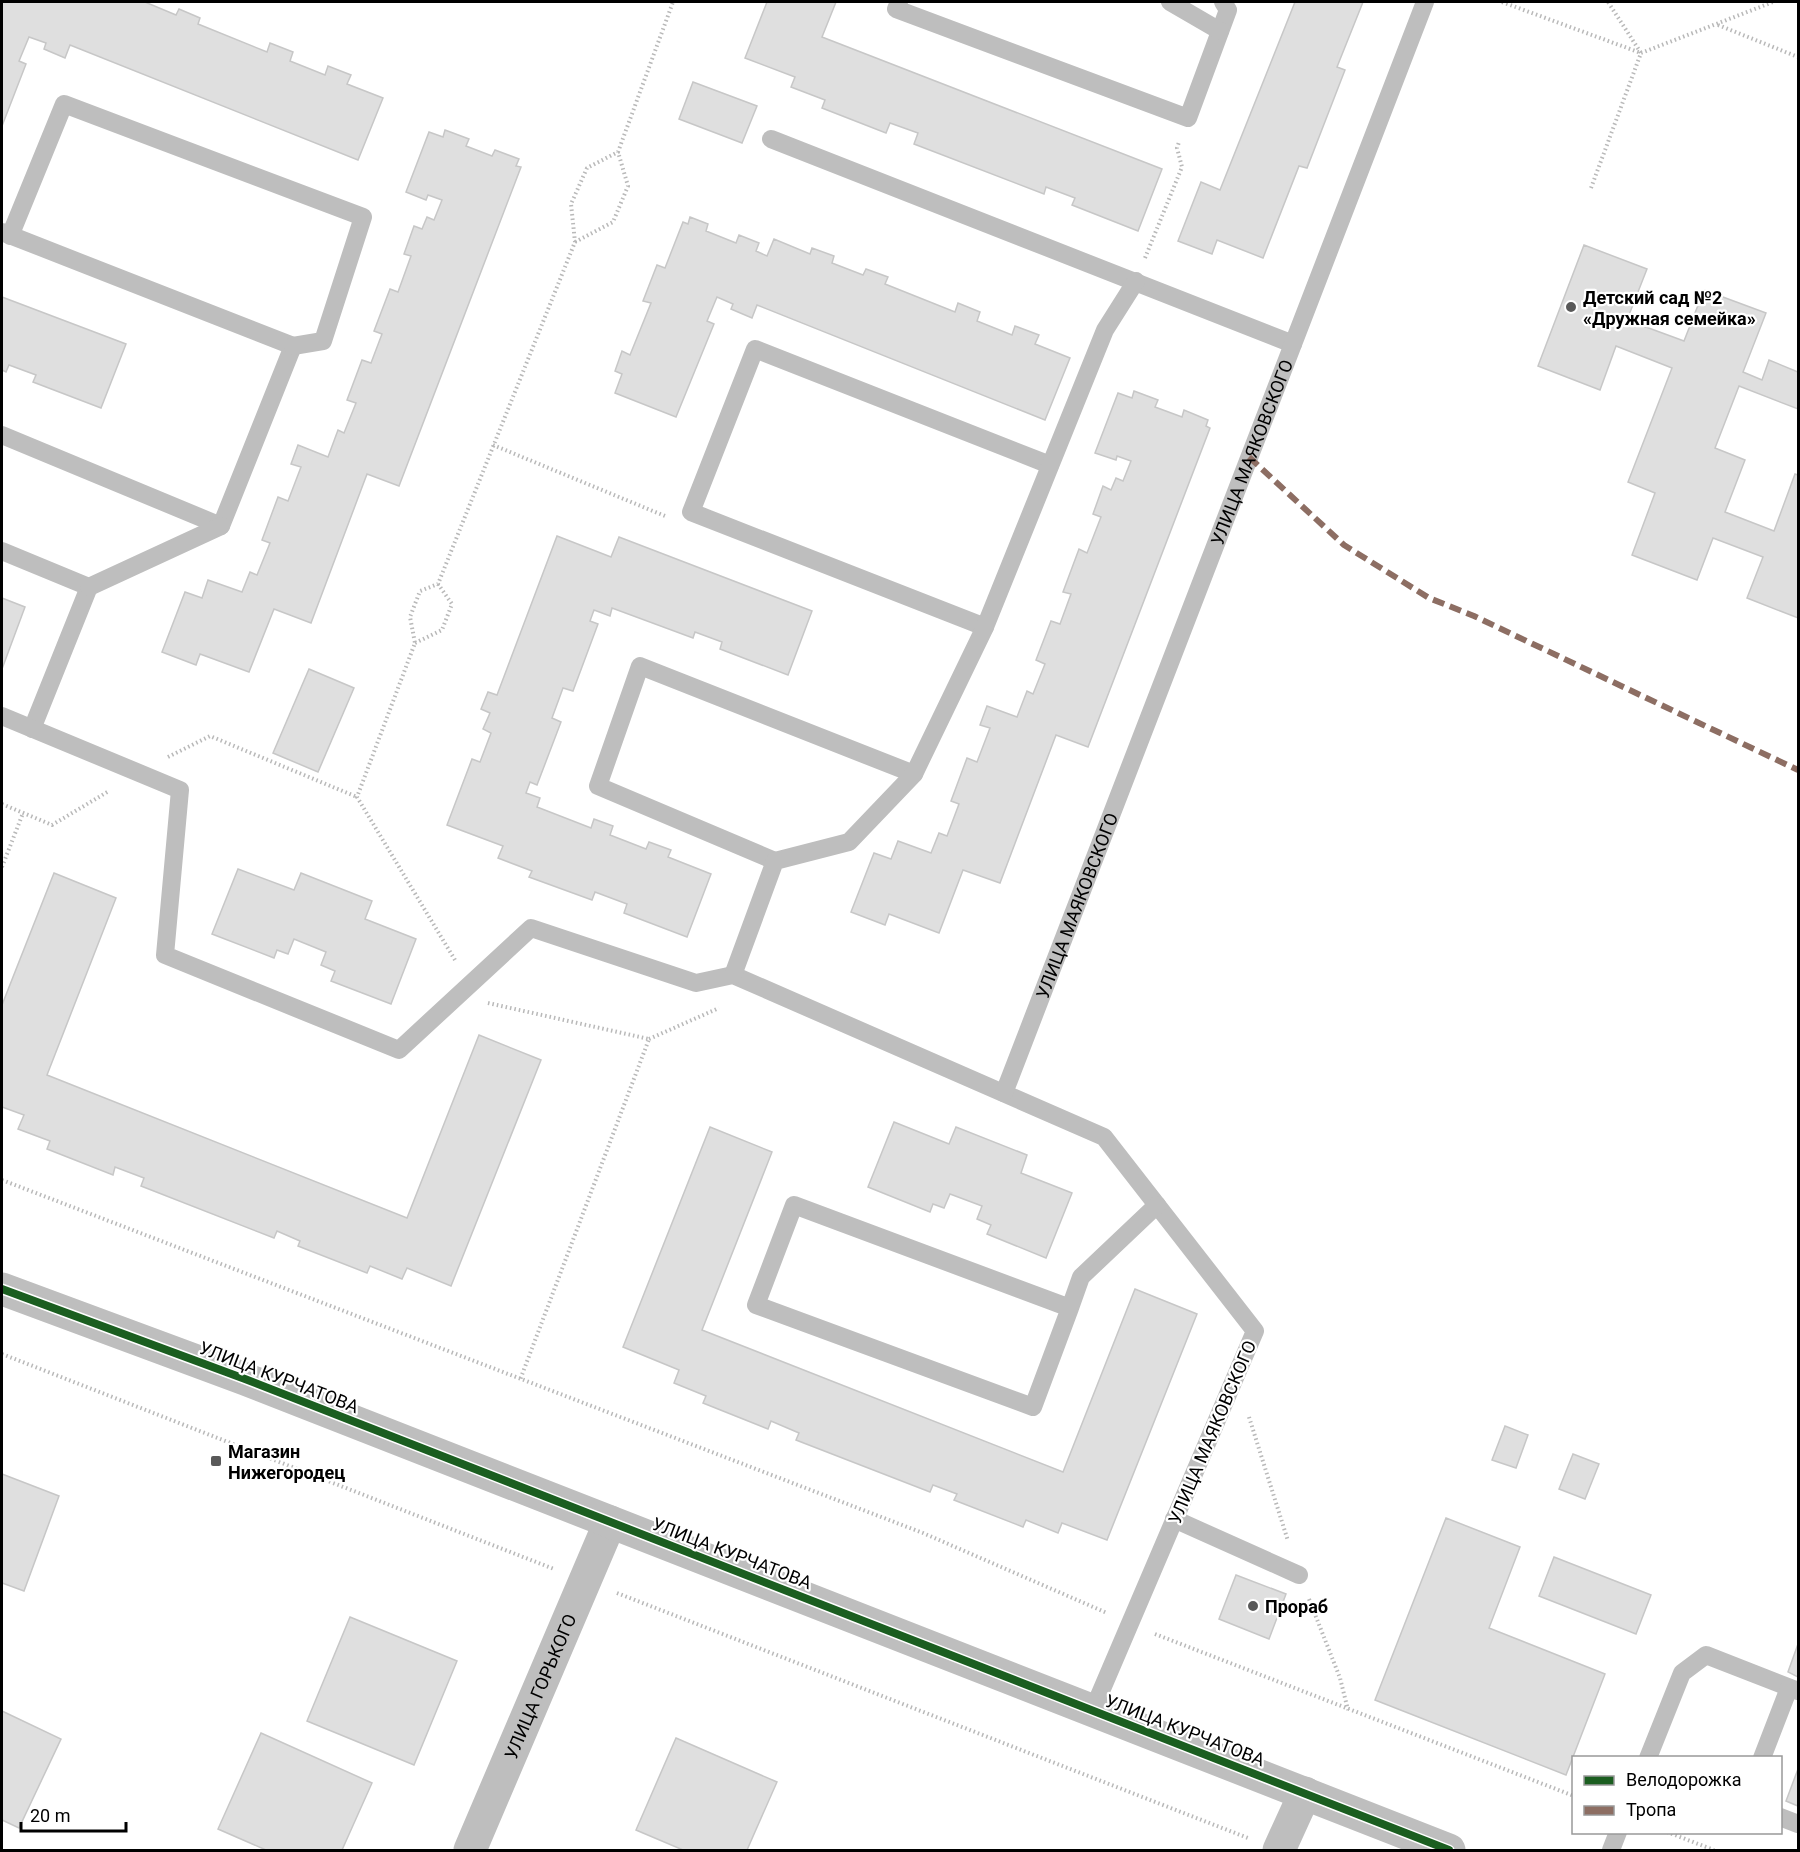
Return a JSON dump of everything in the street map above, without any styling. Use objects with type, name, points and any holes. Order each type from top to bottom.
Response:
[{"type":"street","name":"УЛИЦА КУРЧАТОВА","points":[[2,1289],[245,1379],[1449,1851]]},
{"type":"street","name":"УЛИЦА ГОРЬКОГО","points":[[470,1851],[610,1522]]},
{"type":"street","points":[[1279,1850],[1305,1793]]},
{"type":"lane","points":[[899,2],[896,9],[1188,118],[1228,10],[1223,2]]},
{"type":"lane","points":[[1170,2],[1220,31]]},
{"type":"lane","name":"УЛИЦА МАЯКОВСКОГО","points":[[1093,1710],[1255,1331],[1104,1137],[1004,1094],[1425,2]]},
{"type":"lane","points":[[63,104],[363,218],[323,340],[293,346],[6,234],[63,104]]},
{"type":"lane","points":[[771,139],[1293,344]]},
{"type":"lane","points":[[914,774],[640,666],[598,786],[774,861],[849,842],[914,774],[985,627],[1105,330],[1136,281]]},
{"type":"lane","points":[[32,729],[89,587],[221,526],[293,346]]},
{"type":"lane","points":[[985,627],[691,512],[755,349],[1050,465]]},
{"type":"lane","points":[[2,435],[221,526]]},
{"type":"lane","points":[[2,551],[89,587]]},
{"type":"lane","points":[[2,716],[180,790],[165,955],[399,1050],[531,928],[696,983],[733,975],[1004,1094]]},
{"type":"lane","points":[[733,975],[774,861]]},
{"type":"lane","points":[[1070,1308],[794,1205],[756,1305],[1033,1407],[1070,1308],[1081,1277],[1157,1205]]},
{"type":"lane","points":[[1174,1519],[1299,1575]]},
{"type":"lane","points":[[1649,1756],[1682,1673],[1706,1655],[1794,1689],[1763,1756]]},
{"type":"lane","points":[[1782,1818],[1798,1824]]},
{"type":"lane","points":[[1611,1851],[1618,1834]]},
{"type":"path","points":[[575,242],[613,222],[628,186],[618,152],[673,2]]},
{"type":"path","points":[[1502,2],[1641,54],[1773,2]]},
{"type":"path","points":[[1608,2],[1641,54]]},
{"type":"path","points":[[1717,25],[1798,57]]},
{"type":"path","points":[[1591,188],[1641,54]]},
{"type":"path","points":[[1136,281],[1182,167],[1177,148],[1188,118]]},
{"type":"path","points":[[520,1380],[649,1039],[482,1002],[357,797],[415,643],[410,617],[420,591],[438,584],[575,242],[572,204],[586,168],[618,152]]},
{"type":"path","points":[[415,643],[441,630],[452,604],[438,584]]},
{"type":"path","points":[[2,867],[23,813]]},
{"type":"path","points":[[2,1180],[922,1533],[1203,1654],[1572,1795]]},
{"type":"path","points":[[2,1354],[1279,1850]]},
{"type":"path","points":[[1670,1834],[1714,1851]]},
{"type":"building","points":[[2,2],[145,2],[176,15],[179,9],[200,18],[198,24],[267,52],[270,43],[293,52],[290,61],[325,75],[328,66],[351,75],[347,84],[383,98],[358,160],[70,45],[65,58],[44,49],[46,43],[29,37],[19,61],[26,64],[2,126]]},
{"type":"building","points":[[767,2],[836,2],[822,37],[1162,169],[1138,231],[1072,205],[1075,198],[1046,187],[1044,194],[914,144],[918,133],[890,123],[886,133],[822,108],[825,100],[791,87],[795,77],[745,58]]},
{"type":"building","points":[[1295,2],[1363,2],[1337,67],[1345,70],[1307,168],[1299,166],[1263,258],[1217,240],[1212,254],[1178,241],[1201,182],[1220,190]]},
{"type":"building","points":[[693,82],[757,106],[742,143],[679,119]]},
{"type":"building","points":[[445,130],[469,139],[466,146],[492,156],[495,150],[519,159],[516,166],[521,167],[399,486],[367,474],[311,623],[274,609],[249,672],[200,654],[196,665],[162,652],[185,592],[202,598],[208,580],[242,592],[250,572],[257,575],[270,543],[262,540],[278,497],[288,501],[301,467],[291,464],[298,445],[328,457],[338,430],[344,433],[356,403],[347,400],[362,360],[371,363],[382,334],[374,331],[390,289],[398,292],[411,256],[404,254],[414,226],[422,229],[427,217],[434,220],[442,200],[428,195],[426,200],[406,192],[429,132],[443,137]]},
{"type":"building","points":[[690,217],[708,224],[706,231],[736,243],[739,235],[759,243],[756,251],[767,256],[774,239],[810,254],[812,248],[834,256],[832,263],[863,275],[866,269],[888,277],[885,284],[955,312],[958,303],[980,312],[977,321],[1012,335],[1015,326],[1039,335],[1035,344],[1070,358],[1045,420],[757,305],[752,318],[731,309],[733,304],[717,297],[707,321],[714,324],[676,417],[615,393],[622,374],[615,371],[622,351],[630,355],[651,303],[643,301],[657,265],[665,268],[683,222],[688,224]]},
{"type":"building","points":[[1584,245],[1647,269],[1627,320],[1684,341],[1704,290],[1766,313],[1743,372],[1762,380],[1769,360],[1798,372],[1798,409],[1739,386],[1715,448],[1745,460],[1725,512],[1774,531],[1795,474],[1798,475],[1798,618],[1747,598],[1763,557],[1713,538],[1697,580],[1632,555],[1655,493],[1628,482],[1672,368],[1616,346],[1600,390],[1538,366]]},
{"type":"building","points":[[2,297],[126,344],[101,408],[33,382],[36,375],[9,365],[6,372],[2,370]]},
{"type":"building","points":[[1134,391],[1158,400],[1155,407],[1182,417],[1184,410],[1208,420],[1206,426],[1210,428],[1088,747],[1056,735],[1000,883],[963,870],[939,933],[889,914],[885,925],[851,912],[874,853],[891,859],[898,841],[931,853],[939,833],[947,836],[959,804],[951,801],[967,758],[977,762],[990,728],[980,725],[987,706],[1017,717],[1027,691],[1033,694],[1045,664],[1036,660],[1051,621],[1060,624],[1071,594],[1063,592],[1079,549],[1087,553],[1101,517],[1093,514],[1103,486],[1111,490],[1116,478],[1123,481],[1131,461],[1117,456],[1116,460],[1095,453],[1118,393],[1132,398]]},
{"type":"building","points":[[557,536],[611,557],[619,537],[812,611],[788,675],[720,649],[722,642],[695,632],[693,638],[612,608],[610,616],[594,610],[590,621],[598,624],[573,691],[563,688],[552,718],[561,722],[537,785],[530,782],[526,793],[540,798],[537,807],[591,828],[594,819],[613,826],[610,835],[646,849],[649,842],[671,850],[668,857],[711,874],[687,937],[624,913],[627,904],[595,892],[592,900],[529,877],[532,871],[498,858],[503,846],[447,825],[472,759],[480,762],[491,733],[483,729],[490,713],[481,709],[488,692],[497,695]]},
{"type":"building","points":[[2,598],[25,607],[2,669]]},
{"type":"building","points":[[309,669],[354,688],[318,772],[273,753]]},
{"type":"building","points":[[238,869],[294,890],[301,873],[372,901],[365,919],[416,939],[391,1004],[331,981],[335,971],[321,965],[326,952],[294,939],[288,954],[277,950],[274,958],[212,934]]},
{"type":"building","points":[[54,873],[116,898],[47,1075],[407,1218],[479,1035],[541,1060],[451,1286],[407,1268],[402,1279],[370,1266],[367,1273],[298,1246],[300,1241],[277,1231],[274,1238],[141,1186],[144,1178],[115,1167],[113,1175],[47,1149],[50,1141],[18,1129],[24,1115],[2,1107],[2,1005]]},
{"type":"building","points":[[894,1122],[949,1144],[956,1127],[1027,1155],[1021,1173],[1072,1193],[1046,1258],[987,1234],[991,1225],[977,1219],[982,1206],[950,1194],[944,1208],[933,1204],[930,1212],[868,1187]]},
{"type":"building","points":[[710,1127],[772,1152],[702,1330],[1063,1472],[1135,1289],[1197,1314],[1107,1540],[1062,1523],[1058,1533],[1026,1520],[1023,1527],[954,1500],[957,1494],[933,1485],[930,1492],[796,1440],[799,1433],[771,1421],[768,1429],[703,1403],[706,1396],[674,1383],[679,1370],[623,1347]]},
{"type":"building","points":[[1505,1426],[1528,1435],[1516,1468],[1492,1460]]},
{"type":"building","points":[[1573,1454],[1599,1464],[1585,1499],[1559,1489]]},
{"type":"building","points":[[2,1474],[59,1496],[24,1591],[2,1583]]},
{"type":"building","points":[[1446,1518],[1520,1547],[1489,1628],[1605,1674],[1566,1775],[1375,1700]]},
{"type":"building","points":[[1554,1557],[1651,1595],[1636,1634],[1539,1596]]},
{"type":"building","name":"Прораб","points":[[1236,1575],[1286,1594],[1269,1639],[1219,1619]]},
{"type":"building","points":[[350,1617],[457,1661],[414,1765],[307,1721]]},
{"type":"building","points":[[1798,1644],[1798,1677],[1788,1672]]},
{"type":"building","points":[[2,1711],[61,1739],[19,1828],[2,1820]]},
{"type":"building","points":[[261,1733],[372,1783],[342,1850],[266,1850],[218,1829]]},
{"type":"building","points":[[676,1738],[777,1782],[747,1850],[683,1850],[636,1830]]},
{"type":"building","points":[[1798,1769],[1798,1806],[1786,1801]]},
{"type":"marked path","points":[[1249,457],[1344,545],[1429,598],[1474,616],[1798,770]]},
{"type":"cycle path","points":[[2,1289],[245,1379],[1449,1850]]},
{"type":"place","name":"Детский сад №2 «Дружная семейка»","points":[[1571,307]]},
{"type":"place","name":"Магазин Нижегородец","points":[[216,1461]]},
{"type":"place","name":"Прораб","points":[[1253,1606]]}]
